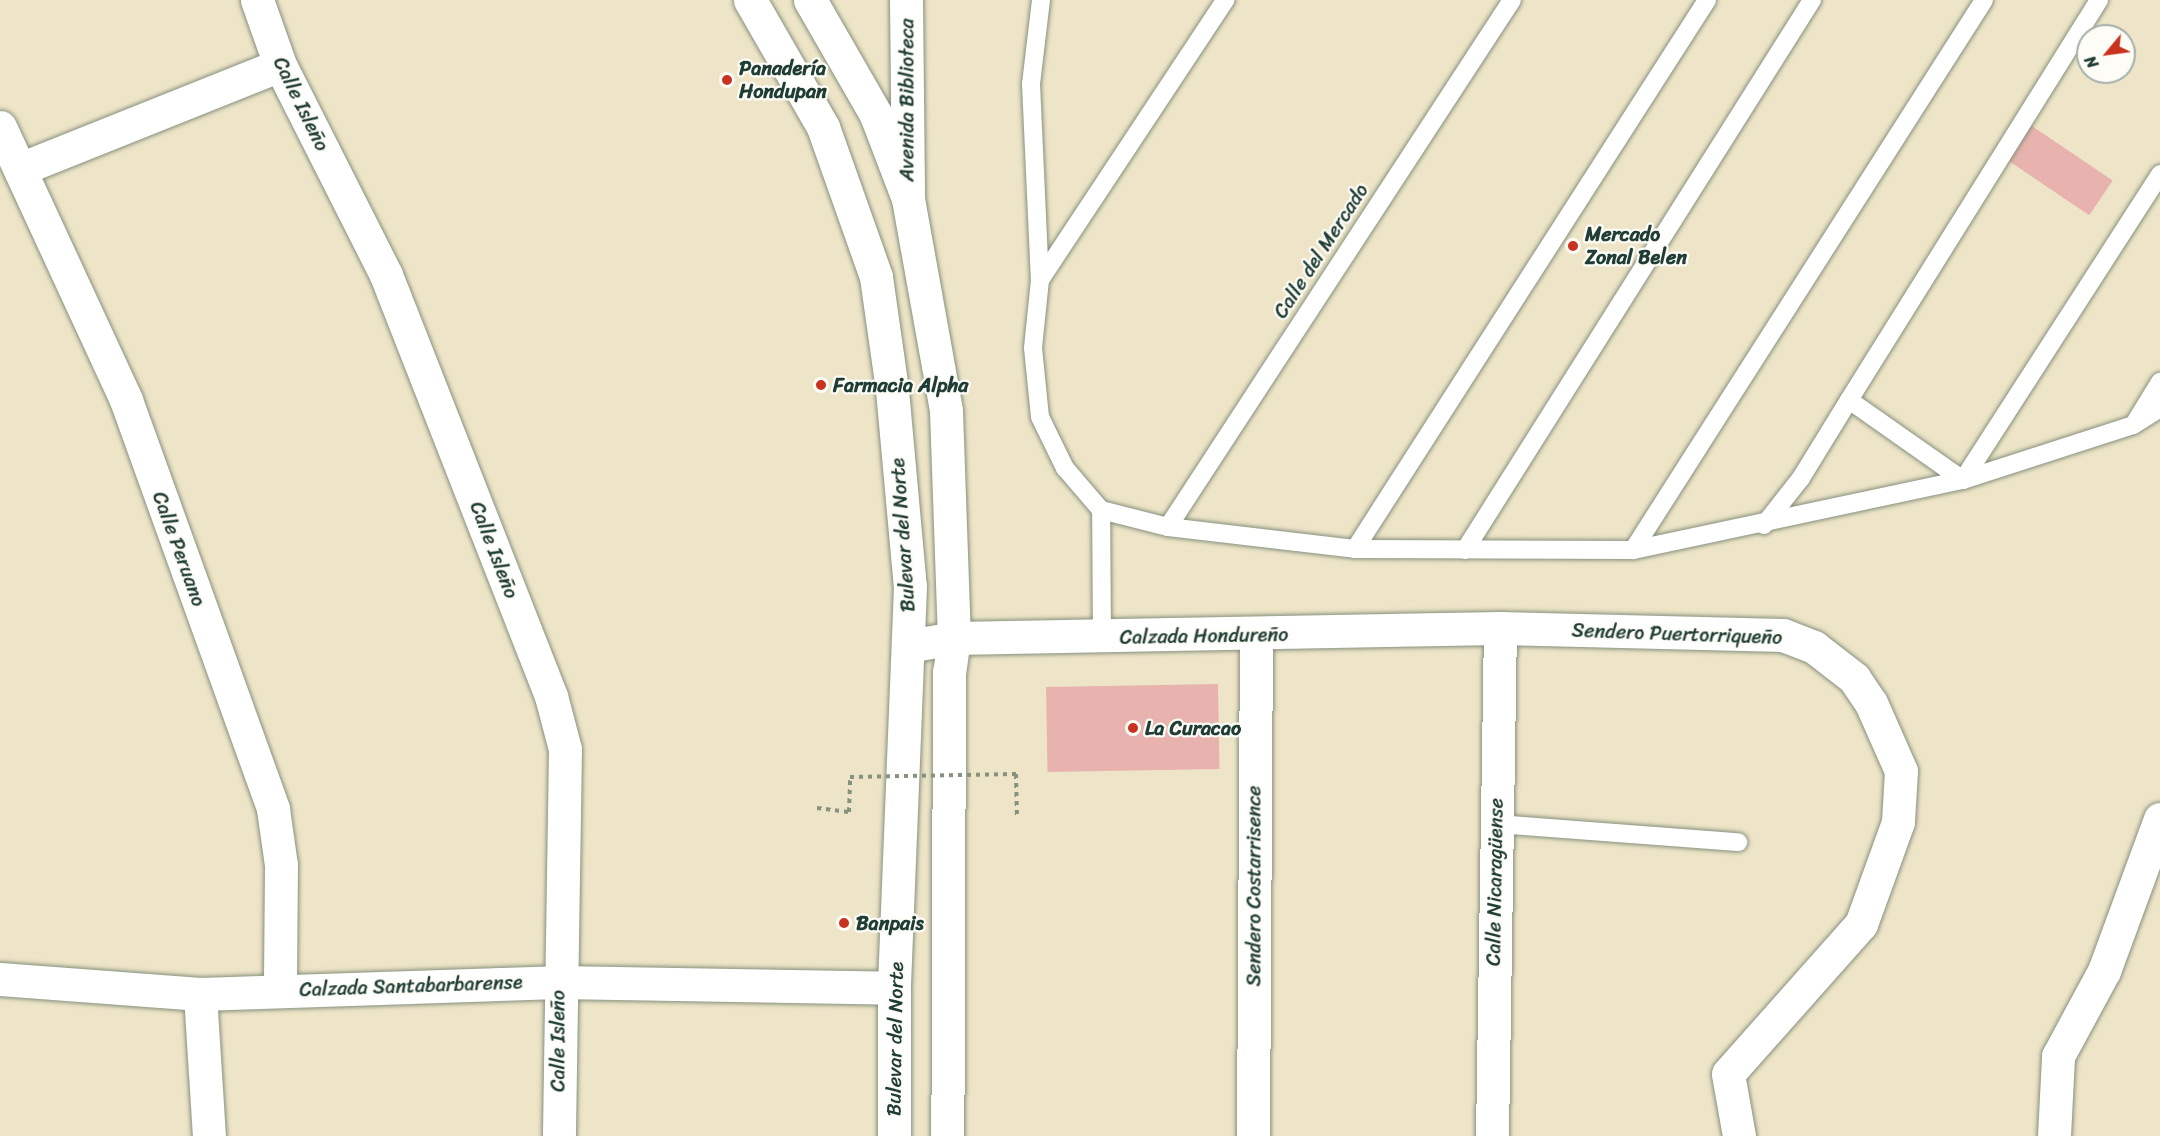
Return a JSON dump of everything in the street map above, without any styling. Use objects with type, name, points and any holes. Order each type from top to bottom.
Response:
[{"type":"street","name":"Calle Isleño","points":[[257,0],[280,65],[386,275],[551,696],[565,749],[558,982],[559,1136]]},
{"type":"street","name":"Bulevar del Norte","points":[[750,0],[823,127],[876,277],[908,563],[908,646],[894,988],[894,1136]]},
{"type":"street","points":[[810,0],[876,115],[908,199],[946,411],[954,638],[949,672],[947,1136]]},
{"type":"street","name":"Avenida Biblioteca","points":[[906,0],[908,199]]},
{"type":"street","points":[[20,169],[280,65]]},
{"type":"street","name":"Calle Peruano","points":[[0,127],[126,400],[273,809],[281,865],[280,991]]},
{"type":"street","name":"Calzada Hondureño","points":[[908,646],[954,638],[1102,639],[1500,628]]},
{"type":"street","name":"Calle Nicaragüense","points":[[1492,1136],[1500,628]]},
{"type":"street","name":"Sendero Puertorriqueño","points":[[1500,628],[1783,635],[1814,647],[1854,678],[1870,703],[1901,771],[1898,822],[1861,924],[1728,1074],[1739,1136]]},
{"type":"street","name":"Sendero Costarrisence","points":[[1253,1136],[1256,635]]},
{"type":"street","points":[[2054,1136],[2058,1056],[2104,971],[2160,819]]},
{"type":"street","name":"Calzada Santabarbarense","points":[[0,979],[200,994],[558,982],[894,988]]},
{"type":"street","points":[[200,994],[209,1136]]},
{"type":"lane","points":[[1041,0],[1031,84],[1040,280],[1033,348],[1040,417],[1065,468],[1101,510],[1168,527],[1355,549],[1633,550],[1764,525],[1963,480],[2133,425],[2160,408]]},
{"type":"lane","points":[[1040,280],[1225,0]]},
{"type":"lane","name":"Calle del Mercado","points":[[1168,527],[1512,0]]},
{"type":"lane","points":[[1355,549],[1707,0]]},
{"type":"lane","points":[[1466,550],[1812,0]]},
{"type":"lane","points":[[1633,550],[1984,0]]},
{"type":"lane","points":[[1764,525],[1801,478],[2099,0]]},
{"type":"lane","points":[[1963,480],[2160,174]]},
{"type":"lane","points":[[2133,425],[2160,382]]},
{"type":"lane","points":[[1849,400],[1963,480]]},
{"type":"lane","points":[[1101,510],[1102,639]]},
{"type":"lane","points":[[1496,824],[1738,842]]},
{"type":"path","points":[[817,808],[849,812],[850,777],[1016,774],[1017,818]]},
{"type":"building","points":[[2029,124],[2113,180],[2089,215],[2006,159]]},
{"type":"building","name":"La Curacao","points":[[1218,684],[1219,769],[1048,772],[1046,687]]},
{"type":"place","name":"Panadería Hondupan","points":[[727,80]]},
{"type":"place","name":"Mercado Zonal Belen","points":[[1573,246]]},
{"type":"place","name":"Farmacia Alpha","points":[[821,385]]},
{"type":"place","name":"La Curacao","points":[[1133,728]]},
{"type":"place","name":"Banpais","points":[[844,923]]}]
